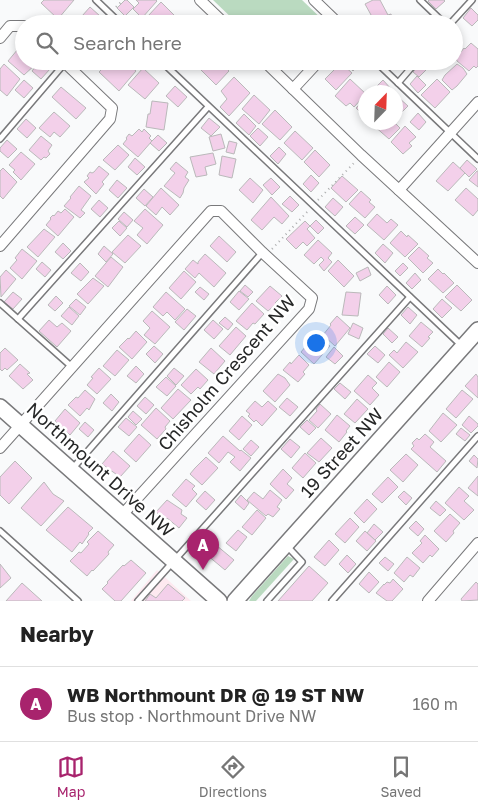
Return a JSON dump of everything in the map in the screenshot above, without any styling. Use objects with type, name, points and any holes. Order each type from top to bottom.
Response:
[{"type":"street","points":[[200,0],[216,15]]},
{"type":"street","points":[[314,0],[330,15]]},
{"type":"street","points":[[0,38],[10,26],[15,26]]},
{"type":"street","points":[[0,246],[110,118],[112,108],[72,70]]},
{"type":"street","points":[[273,70],[354,149],[478,263]]},
{"type":"street","points":[[293,89],[311,70]]},
{"type":"street","points":[[399,190],[478,102]]},
{"type":"street","name":"Chisholm Crescent NW","points":[[0,448],[211,211],[221,211],[312,298],[309,309],[122,514]]},
{"type":"street","name":"19 Street NW","points":[[235,601],[478,330]]},
{"type":"street","name":"Northmount Drive NW","points":[[0,406],[219,601]]},
{"type":"street","points":[[428,601],[478,543]]},
{"type":"lane","points":[[96,0],[112,15]]},
{"type":"lane","points":[[420,0],[436,15]]},
{"type":"lane","points":[[458,15],[472,0]]},
{"type":"lane","points":[[0,139],[57,70]]},
{"type":"lane","points":[[170,70],[463,347]]},
{"type":"lane","points":[[384,70],[478,159]]},
{"type":"lane","points":[[398,83],[409,70]]},
{"type":"lane","points":[[18,319],[208,107]]},
{"type":"lane","points":[[72,470],[262,252]]},
{"type":"lane","points":[[138,601],[410,297]]},
{"type":"lane","points":[[0,303],[72,367]]},
{"type":"lane","points":[[332,601],[478,436]]},
{"type":"lane","points":[[0,531],[78,601]]},
{"type":"lane","points":[[267,601],[302,562],[286,545]]},
{"type":"shaded area","points":[[157,570],[191,601],[131,601]]},
{"type":"green space","points":[[213,0],[302,0],[318,15],[229,15]]},
{"type":"green space","points":[[288,556],[294,559],[256,601],[249,601],[252,596]]},
{"type":"building","points":[[44,0],[74,0],[61,15],[54,15],[41,3]]},
{"type":"building","points":[[125,0],[134,7],[126,15],[117,8]]},
{"type":"building","points":[[136,0],[157,1],[145,15],[139,15],[133,9],[139,3]]},
{"type":"building","points":[[373,0],[380,0],[388,15],[371,15],[365,4]]},
{"type":"building","points":[[429,0],[444,0],[445,1],[436,9]]},
{"type":"building","points":[[161,2],[174,15],[149,15]]},
{"type":"building","points":[[90,7],[99,15],[83,15]]},
{"type":"building","points":[[471,8],[478,15],[478,20],[472,26],[463,18]]},
{"type":"building","points":[[471,43],[478,49],[478,66],[476,68],[474,66],[469,71],[463,66],[463,49]]},
{"type":"building","points":[[15,53],[15,67],[8,61]]},
{"type":"building","points":[[4,64],[20,79],[7,96],[0,90],[0,69]]},
{"type":"building","points":[[463,68],[467,74],[452,90],[442,80],[450,70],[463,70]]},
{"type":"building","points":[[18,70],[29,70],[24,75]]},
{"type":"building","points":[[33,70],[49,70],[41,79]]},
{"type":"building","points":[[101,70],[136,71],[119,91],[99,72]]},
{"type":"building","points":[[141,70],[145,70],[159,83],[145,99],[128,85]]},
{"type":"building","points":[[201,70],[229,71],[216,85]]},
{"type":"building","points":[[334,70],[349,70],[352,73],[336,90],[325,79]]},
{"type":"building","points":[[415,70],[426,70],[419,77],[413,72]]},
{"type":"building","points":[[417,76],[426,85],[418,93],[410,84]]},
{"type":"building","points":[[234,77],[250,93],[229,116],[220,107],[227,99],[221,91]]},
{"type":"building","points":[[350,79],[358,86],[358,103],[354,107],[350,103],[346,106],[335,96]]},
{"type":"building","points":[[437,79],[450,92],[435,108],[421,95]]},
{"type":"building","points":[[24,80],[33,88],[24,98],[15,90]]},
{"type":"building","points":[[383,80],[388,85],[378,85]]},
{"type":"building","points":[[175,86],[187,97],[178,107],[166,96]]},
{"type":"building","points":[[61,87],[86,108],[76,119],[52,97]]},
{"type":"building","points":[[254,95],[270,110],[259,124],[242,109]]},
{"type":"building","points":[[152,101],[168,103],[164,130],[146,127]]},
{"type":"building","points":[[403,102],[408,106],[403,111]]},
{"type":"building","points":[[275,110],[292,127],[280,140],[262,124]]},
{"type":"building","points":[[54,112],[70,126],[60,137],[54,132],[50,137],[39,128]]},
{"type":"building","points":[[418,113],[426,122],[419,130],[410,122]]},
{"type":"building","points":[[244,114],[256,126],[249,135],[236,123]]},
{"type":"building","points":[[209,118],[220,127],[211,136],[201,128]]},
{"type":"building","points":[[26,119],[36,128],[27,138],[17,129]]},
{"type":"building","points":[[405,126],[416,137],[409,143],[412,146],[403,154],[391,142]]},
{"type":"building","points":[[258,128],[268,137],[260,146],[250,136]]},
{"type":"building","points":[[139,129],[142,132],[144,129],[151,136],[149,138],[152,141],[138,157],[123,144],[129,134],[132,136]]},
{"type":"building","points":[[379,130],[398,130],[389,139]]},
{"type":"building","points":[[295,131],[313,148],[302,160],[284,143]]},
{"type":"building","points":[[221,134],[225,148],[213,151],[209,137]]},
{"type":"building","points":[[158,135],[167,143],[159,151],[150,143]]},
{"type":"building","points":[[41,136],[52,145],[48,151],[50,154],[41,160],[29,150]]},
{"type":"building","points":[[7,140],[17,149],[8,158],[0,151],[0,148]]},
{"type":"building","points":[[229,141],[237,143],[234,154],[226,152]]},
{"type":"building","points":[[118,145],[129,155],[115,170],[103,160]]},
{"type":"building","points":[[279,147],[286,154],[278,164],[270,156]]},
{"type":"building","points":[[315,150],[330,165],[319,177],[304,162]]},
{"type":"building","points":[[21,152],[35,164],[21,180],[13,172],[15,170],[9,165]]},
{"type":"building","points":[[213,153],[216,164],[205,167],[207,175],[196,177],[190,157]]},
{"type":"building","points":[[222,156],[236,159],[232,178],[219,175]]},
{"type":"building","points":[[135,158],[145,167],[137,175],[128,167]]},
{"type":"building","points":[[467,160],[477,169],[469,177],[460,168]]},
{"type":"building","points":[[176,162],[188,172],[185,177],[189,180],[180,198],[164,186],[175,173],[170,169]]},
{"type":"building","points":[[453,162],[465,173],[448,191],[436,181]]},
{"type":"building","points":[[99,166],[109,174],[102,182],[104,184],[96,194],[84,182],[89,178],[87,176],[90,172],[94,172]]},
{"type":"building","points":[[3,168],[17,182],[3,199],[0,196],[0,171]]},
{"type":"building","points":[[478,171],[478,187],[469,180]]},
{"type":"building","points":[[311,175],[319,183],[311,192],[303,184]]},
{"type":"building","points":[[342,176],[358,190],[346,202],[331,188]]},
{"type":"building","points":[[250,178],[263,190],[253,203],[239,190]]},
{"type":"building","points":[[271,178],[280,187],[272,195],[263,185]]},
{"type":"building","points":[[117,180],[127,188],[118,198],[109,190]]},
{"type":"building","points":[[79,186],[91,196],[81,210],[85,213],[80,218],[64,206]]},
{"type":"building","points":[[161,188],[179,205],[170,215],[162,207],[156,215],[146,206]]},
{"type":"building","points":[[466,188],[478,199],[478,210],[473,216],[455,200]]},
{"type":"building","points":[[144,189],[153,197],[145,206],[136,198]]},
{"type":"building","points":[[361,191],[371,200],[369,202],[375,207],[365,218],[349,204]]},
{"type":"building","points":[[290,196],[299,205],[292,212],[282,204]]},
{"type":"building","points":[[271,197],[289,216],[282,224],[274,217],[262,230],[251,220]]},
{"type":"building","points":[[333,198],[343,207],[335,216],[325,207]]},
{"type":"building","points":[[99,200],[108,208],[100,217],[91,209]]},
{"type":"building","points":[[65,209],[74,217],[58,236],[46,225],[53,215],[58,211],[61,213]]},
{"type":"building","points":[[145,209],[163,225],[147,244],[137,235],[143,228],[134,221]]},
{"type":"building","points":[[124,212],[133,220],[127,227],[118,219]]},
{"type":"building","points":[[377,214],[387,223],[391,219],[398,225],[384,240],[367,225]]},
{"type":"building","points":[[355,217],[364,225],[355,234],[346,226]]},
{"type":"building","points":[[316,220],[324,228],[318,234],[310,226]]},
{"type":"building","points":[[119,221],[127,228],[120,236],[112,228]]},
{"type":"building","points":[[305,221],[310,226],[307,229],[315,238],[307,246],[303,242],[296,249],[286,239]]},
{"type":"building","points":[[44,229],[55,237],[38,257],[27,247]]},
{"type":"building","points":[[401,231],[418,244],[405,257],[390,243]]},
{"type":"building","points":[[128,235],[141,246],[125,263],[112,252]]},
{"type":"building","points":[[219,236],[236,252],[227,262],[210,246]]},
{"type":"building","points":[[318,240],[332,253],[328,258],[332,262],[324,271],[319,265],[324,260],[321,257],[314,264],[304,255]]},
{"type":"building","points":[[63,243],[71,251],[63,259],[55,252]]},
{"type":"building","points":[[383,244],[393,253],[385,263],[375,253]]},
{"type":"building","points":[[104,246],[113,254],[106,262],[98,254]]},
{"type":"building","points":[[419,247],[429,256],[427,258],[433,263],[423,273],[408,258]]},
{"type":"building","points":[[22,249],[37,261],[22,279],[10,268],[17,260],[15,258]]},
{"type":"building","points":[[205,254],[226,273],[214,287],[199,273],[195,278],[185,269],[193,260],[198,264]]},
{"type":"building","points":[[111,257],[123,267],[108,287],[95,276]]},
{"type":"building","points":[[338,260],[354,276],[344,287],[328,271]]},
{"type":"building","points":[[42,262],[51,270],[45,277],[36,269]]},
{"type":"building","points":[[80,263],[89,272],[81,281],[71,273]]},
{"type":"building","points":[[403,263],[408,268],[400,276],[395,271]]},
{"type":"building","points":[[368,267],[371,275],[360,281],[356,273]]},
{"type":"building","points":[[438,269],[454,283],[443,293],[428,279]]},
{"type":"building","points":[[6,270],[16,279],[1,297],[0,277]]},
{"type":"building","points":[[184,271],[196,282],[181,299],[169,288]]},
{"type":"building","points":[[415,273],[421,280],[412,289],[406,283]]},
{"type":"building","points":[[93,278],[104,286],[88,304],[77,294]]},
{"type":"building","points":[[245,285],[253,292],[248,297],[240,291]]},
{"type":"building","points":[[457,285],[472,300],[461,311],[445,297]]},
{"type":"building","points":[[270,286],[282,296],[268,311],[256,301]]},
{"type":"building","points":[[387,286],[396,295],[388,304],[379,295]]},
{"type":"building","points":[[200,287],[209,294],[204,300],[195,292]]},
{"type":"building","points":[[239,291],[249,299],[239,310],[230,302]]},
{"type":"building","points":[[13,292],[22,299],[13,309],[4,302]]},
{"type":"building","points":[[166,292],[185,309],[175,320],[167,312],[163,316],[153,307]]},
{"type":"building","points":[[346,292],[361,293],[358,316],[342,315]]},
{"type":"building","points":[[56,296],[63,303],[55,311],[48,305]]},
{"type":"building","points":[[76,299],[86,307],[80,315],[69,306]]},
{"type":"building","points":[[442,299],[452,308],[442,318],[433,309]]},
{"type":"building","points":[[252,303],[264,314],[247,330],[236,321]]},
{"type":"building","points":[[69,307],[79,316],[72,325],[61,316]]},
{"type":"building","points":[[408,307],[417,315],[410,324],[401,315]]},
{"type":"building","points":[[187,309],[196,316],[184,330],[175,322]]},
{"type":"building","points":[[152,311],[170,327],[155,344],[144,335],[150,328],[143,321]]},
{"type":"building","points":[[337,316],[350,328],[335,346],[323,335]]},
{"type":"building","points":[[225,317],[233,324],[228,330],[219,323]]},
{"type":"building","points":[[49,320],[57,327],[62,323],[71,331],[57,347],[39,331]]},
{"type":"building","points":[[213,320],[223,329],[214,339],[204,330]]},
{"type":"building","points":[[421,322],[433,332],[422,347],[409,336]]},
{"type":"building","points":[[353,323],[363,328],[359,339],[348,334]]},
{"type":"building","points":[[236,327],[246,336],[230,355],[219,346]]},
{"type":"building","points":[[388,328],[398,337],[392,343],[383,334]]},
{"type":"building","points":[[136,331],[147,342],[132,359],[119,347]]},
{"type":"building","points":[[316,334],[330,346],[314,364],[301,352]]},
{"type":"building","points":[[406,342],[418,352],[403,368],[389,355],[394,350],[397,353]]},
{"type":"building","points":[[154,346],[163,354],[155,363],[146,354]]},
{"type":"building","points":[[375,346],[385,355],[378,363],[367,354]]},
{"type":"building","points":[[334,347],[343,356],[335,364],[326,357]]},
{"type":"building","points":[[5,348],[18,360],[7,370],[5,368],[2,371],[0,369],[0,353]]},
{"type":"building","points":[[211,348],[225,361],[214,374],[199,362]]},
{"type":"building","points":[[117,350],[129,360],[115,376],[103,366]]},
{"type":"building","points":[[299,355],[309,365],[303,372],[305,374],[298,382],[283,370]]},
{"type":"building","points":[[389,362],[400,372],[387,387],[376,377]]},
{"type":"building","points":[[20,364],[30,373],[27,374],[33,380],[23,389],[9,376]]},
{"type":"building","points":[[136,366],[144,374],[136,383],[127,376]]},
{"type":"building","points":[[99,368],[111,379],[97,394],[87,385]]},
{"type":"building","points":[[174,368],[184,376],[176,385],[167,376]]},
{"type":"building","points":[[196,369],[208,380],[200,389],[198,387],[191,394],[181,385]]},
{"type":"building","points":[[278,374],[285,378],[290,385],[275,402],[263,391]]},
{"type":"building","points":[[476,374],[478,377],[478,398],[465,386]]},
{"type":"building","points":[[368,375],[377,383],[372,388],[379,395],[370,405],[354,391]]},
{"type":"building","points":[[166,377],[176,386],[167,396],[156,387]]},
{"type":"building","points":[[340,383],[351,392],[345,399],[334,389]]},
{"type":"building","points":[[178,389],[191,400],[173,419],[161,408]]},
{"type":"building","points":[[85,390],[95,399],[89,410],[87,408],[80,416],[68,405]]},
{"type":"building","points":[[462,390],[473,399],[456,418],[446,409]]},
{"type":"building","points":[[111,394],[119,402],[112,411],[103,403]]},
{"type":"building","points":[[145,397],[154,405],[146,414],[137,406]]},
{"type":"building","points":[[287,398],[298,407],[290,416],[279,407]]},
{"type":"building","points":[[357,399],[368,409],[355,423],[344,414]]},
{"type":"building","points":[[255,401],[262,407],[268,401],[277,409],[262,426],[256,420],[254,422],[246,411]]},
{"type":"building","points":[[320,404],[331,414],[318,428],[309,420]]},
{"type":"building","points":[[156,408],[170,421],[157,439],[141,425]]},
{"type":"building","points":[[65,409],[80,423],[70,435],[55,421]]},
{"type":"building","points":[[133,411],[142,419],[136,425],[128,417]]},
{"type":"building","points":[[443,413],[457,425],[441,442],[429,431]]},
{"type":"building","points":[[337,415],[350,426],[339,442],[325,430]]},
{"type":"building","points":[[242,416],[252,425],[239,440],[229,431]]},
{"type":"building","points":[[469,416],[478,424],[471,433],[462,425]]},
{"type":"building","points":[[126,418],[137,427],[129,436],[118,427]]},
{"type":"building","points":[[307,420],[316,428],[309,435],[300,427]]},
{"type":"building","points":[[85,422],[94,430],[88,437],[79,429]]},
{"type":"building","points":[[461,428],[470,435],[465,441],[456,434]]},
{"type":"building","points":[[139,434],[151,445],[136,462],[124,451]]},
{"type":"building","points":[[425,434],[434,442],[430,447],[446,461],[437,472],[411,449],[414,446],[412,443],[417,438],[419,440]]},
{"type":"building","points":[[223,436],[251,458],[240,471],[230,462],[235,457],[228,452],[219,463],[208,453]]},
{"type":"building","points":[[321,438],[332,448],[319,462],[307,453]]},
{"type":"building","points":[[290,439],[300,447],[291,458],[281,449]]},
{"type":"building","points":[[251,440],[259,447],[251,456],[243,449]]},
{"type":"building","points":[[113,451],[130,466],[120,477],[102,464]]},
{"type":"building","points":[[305,453],[316,463],[303,478],[292,468]]},
{"type":"building","points":[[406,454],[418,465],[403,482],[390,470]]},
{"type":"building","points":[[474,455],[478,459],[477,468],[469,461]]},
{"type":"building","points":[[206,457],[218,468],[202,485],[190,474]]},
{"type":"building","points":[[15,461],[32,478],[9,504],[0,495],[0,477]]},
{"type":"building","points":[[283,469],[292,478],[287,484],[294,490],[286,499],[270,484]]},
{"type":"building","points":[[478,476],[478,496],[468,488]]},
{"type":"building","points":[[388,477],[398,487],[382,503],[372,494]]},
{"type":"building","points":[[186,479],[195,486],[192,489],[197,494],[186,507],[172,495]]},
{"type":"building","points":[[44,482],[53,494],[64,501],[41,526],[21,508]]},
{"type":"building","points":[[459,487],[469,496],[464,501],[474,510],[464,520],[445,503]]},
{"type":"building","points":[[270,490],[282,500],[277,507],[280,509],[273,517],[268,514],[266,516],[247,500],[254,492],[263,499]]},
{"type":"building","points":[[205,491],[215,500],[206,510],[196,501]]},
{"type":"building","points":[[404,491],[412,498],[406,505],[398,497]]},
{"type":"building","points":[[241,495],[249,503],[244,510],[235,502]]},
{"type":"building","points":[[367,499],[377,509],[364,523],[354,513]]},
{"type":"building","points":[[167,500],[182,510],[181,514],[187,518],[179,528],[156,512]]},
{"type":"building","points":[[436,501],[446,510],[440,516],[430,508]]},
{"type":"building","points":[[68,507],[93,528],[82,544],[80,542],[72,552],[46,530]]},
{"type":"building","points":[[257,510],[266,518],[252,535],[242,527]]},
{"type":"building","points":[[450,514],[460,523],[446,542],[434,531]]},
{"type":"building","points":[[350,518],[359,527],[345,543],[335,534]]},
{"type":"building","points":[[416,521],[424,529],[418,536],[409,528]]},
{"type":"building","points":[[374,524],[383,532],[375,540],[367,533]]},
{"type":"building","points":[[238,530],[247,537],[236,551],[226,543]]},
{"type":"building","points":[[98,531],[114,545],[108,552],[109,554],[87,576],[70,561],[79,552],[81,553],[89,544],[87,542]]},
{"type":"building","points":[[365,531],[376,541],[367,551],[356,541]]},
{"type":"building","points":[[207,533],[216,540],[207,550],[199,542]]},
{"type":"building","points":[[425,535],[439,549],[423,563],[412,553],[422,543],[420,541]]},
{"type":"building","points":[[329,540],[339,550],[325,566],[314,557]]},
{"type":"building","points":[[216,545],[234,560],[225,570],[207,555]]},
{"type":"building","points":[[347,555],[356,564],[348,573],[339,564]]},
{"type":"building","points":[[385,557],[394,564],[388,571],[379,563]]},
{"type":"building","points":[[407,557],[420,568],[413,577],[410,575],[404,582],[394,573]]},
{"type":"building","points":[[131,560],[146,573],[121,601],[115,601],[102,589],[123,565]]},
{"type":"building","points":[[0,564],[11,578],[0,588]]},
{"type":"building","points":[[309,566],[328,583],[312,601],[278,601]]},
{"type":"building","points":[[369,572],[379,582],[369,593],[359,584]]},
{"type":"building","points":[[393,579],[403,589],[392,601],[387,601],[376,593],[384,584],[390,583]]},
{"type":"building","points":[[476,582],[478,584],[478,600],[462,601],[461,599]]},
{"type":"building","points":[[22,583],[42,601],[6,601]]},
{"type":"building","points":[[168,584],[185,598],[182,601],[145,601],[150,594],[156,598]]},
{"type":"place","name":"WB Northmount DR @ 19 ST NW","points":[[203,570]]}]
